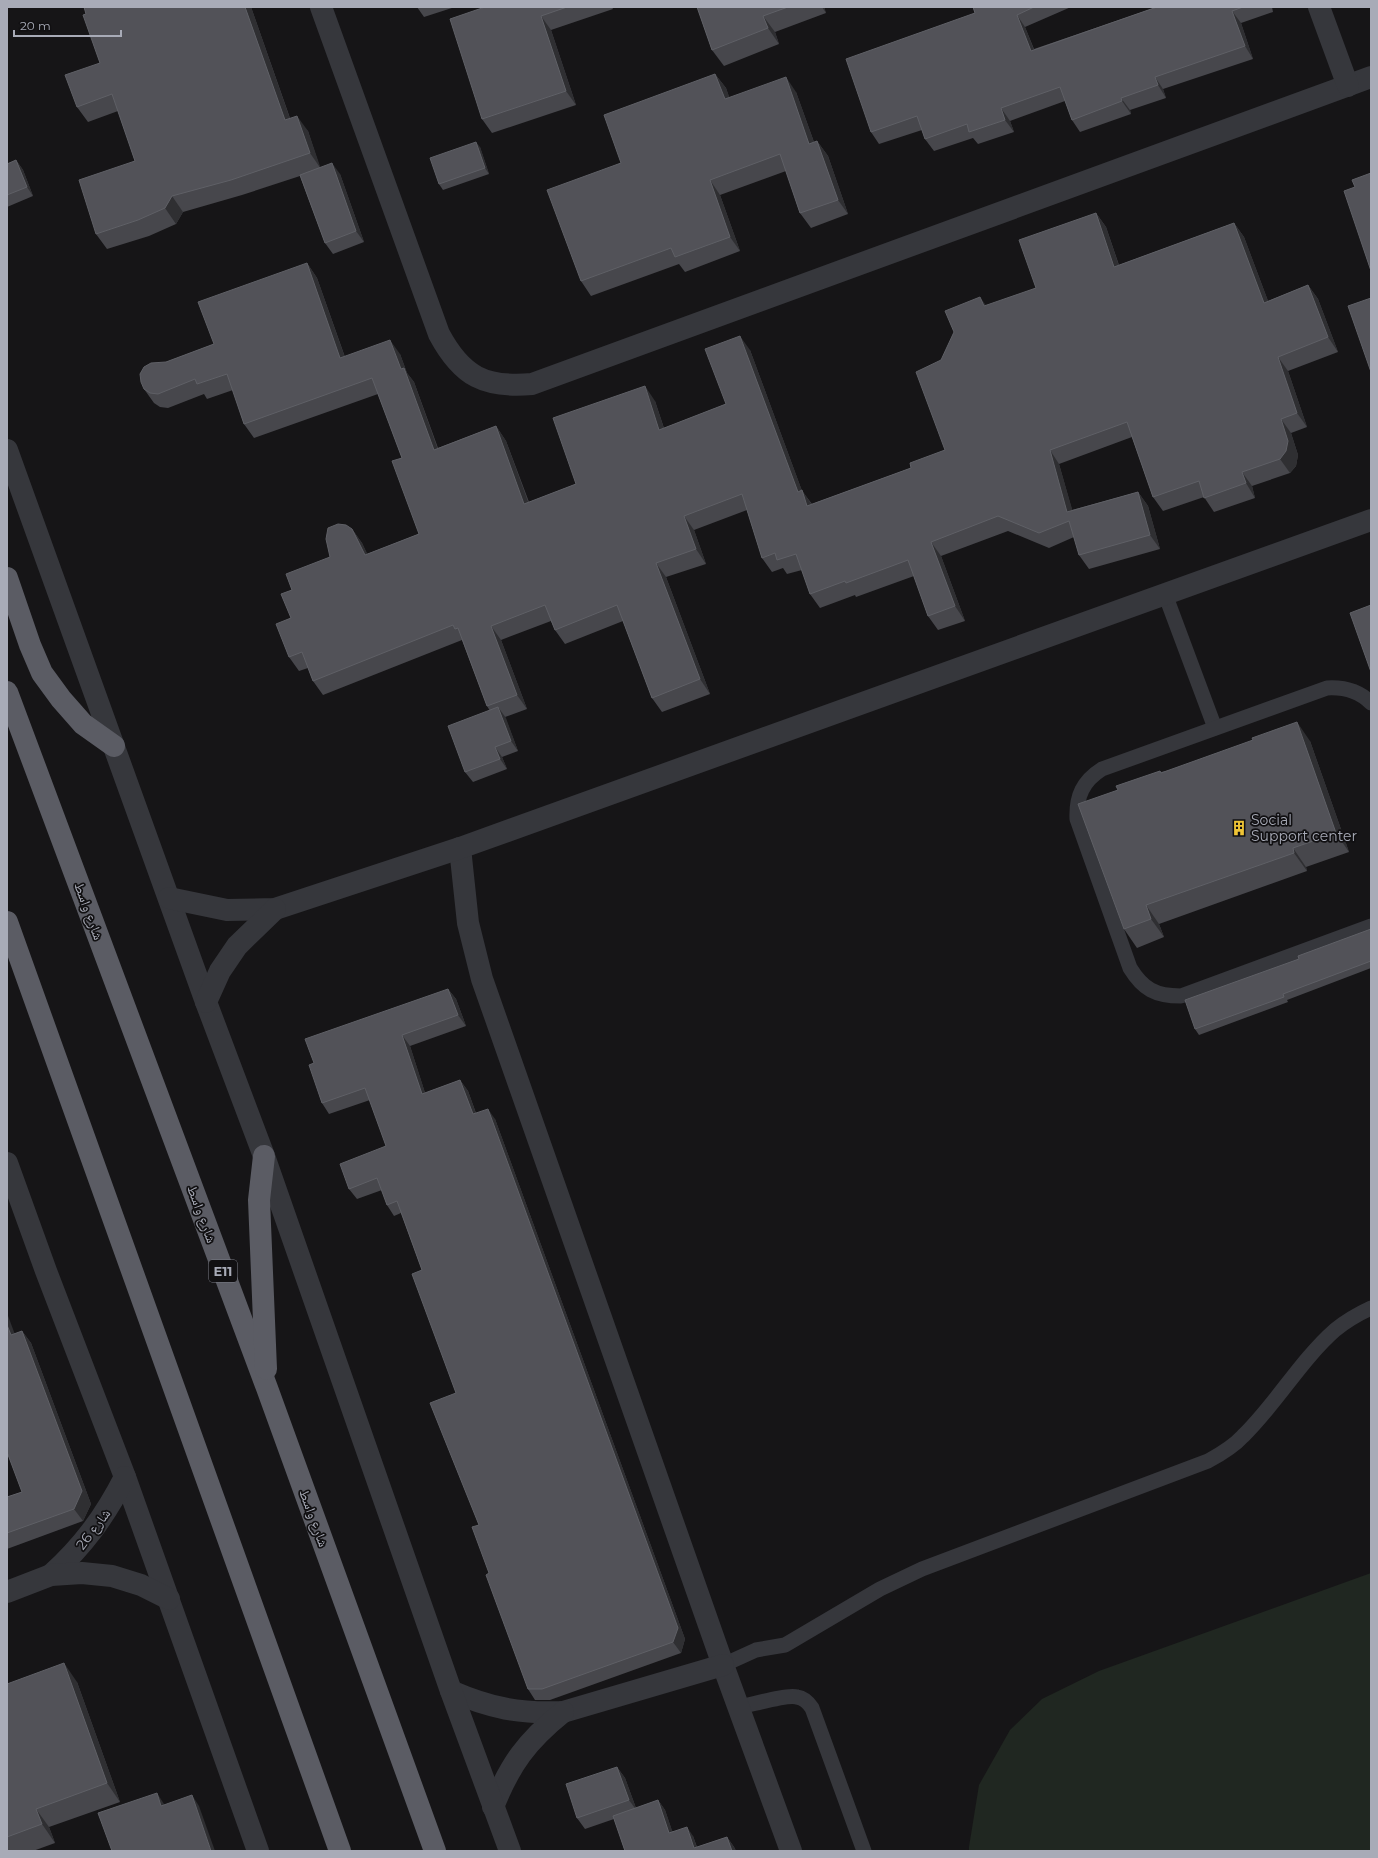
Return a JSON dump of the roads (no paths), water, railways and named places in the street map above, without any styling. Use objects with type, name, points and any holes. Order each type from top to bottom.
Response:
[{"type":"highway","points":[[7,578],[30,645],[42,673],[61,699],[83,724],[114,746]]},
{"type":"highway","name":"شارع واسط","points":[[7,692],[267,1388],[435,1851]]},
{"type":"highway","points":[[7,922],[340,1851]]},
{"type":"highway","points":[[264,1156],[259,1200],[267,1388]]},
{"type":"street","points":[[321,7],[438,334],[450,355],[466,370],[486,381],[509,386],[532,384],[1371,77]]},
{"type":"street","points":[[1319,7],[1348,86]]},
{"type":"street","points":[[7,450],[206,1002],[264,1156],[451,1691],[510,1851]]},
{"type":"street","points":[[169,898],[227,910],[275,909],[460,848],[1371,520]]},
{"type":"street","points":[[460,848],[468,923],[480,973],[723,1664],[791,1851]]},
{"type":"street","points":[[206,1002],[220,971],[232,952],[247,935],[275,909]]},
{"type":"street","points":[[7,1163],[46,1271],[125,1477],[258,1851]]},
{"type":"street","name":"شارع 26","points":[[51,1575],[74,1554],[94,1530],[112,1504],[125,1477]]},
{"type":"street","name":"شارع 26","points":[[7,1592],[51,1575],[82,1573],[112,1576],[141,1585],[169,1599]]},
{"type":"street","points":[[451,1691],[494,1707],[539,1713],[562,1712],[723,1664]]},
{"type":"street","points":[[493,1807],[502,1785],[523,1751],[544,1727],[562,1712]]},
{"type":"lane","points":[[1165,594],[1215,728]]},
{"type":"lane","points":[[1371,703],[1360,694],[1350,690],[1327,688],[1102,769],[1092,775],[1084,784],[1076,807],[1077,819],[1130,968],[1145,987],[1156,994],[1181,996],[1371,926]]},
{"type":"lane","points":[[723,1664],[756,1650],[785,1645],[880,1589],[922,1569],[1208,1461],[1227,1450],[1244,1436],[1318,1346],[1336,1329],[1371,1308]]},
{"type":"lane","points":[[739,1707],[793,1696],[804,1699],[808,1703],[812,1708],[864,1851]]},
{"type":"place","name":"Social Support center","points":[[1239,828]]}]
